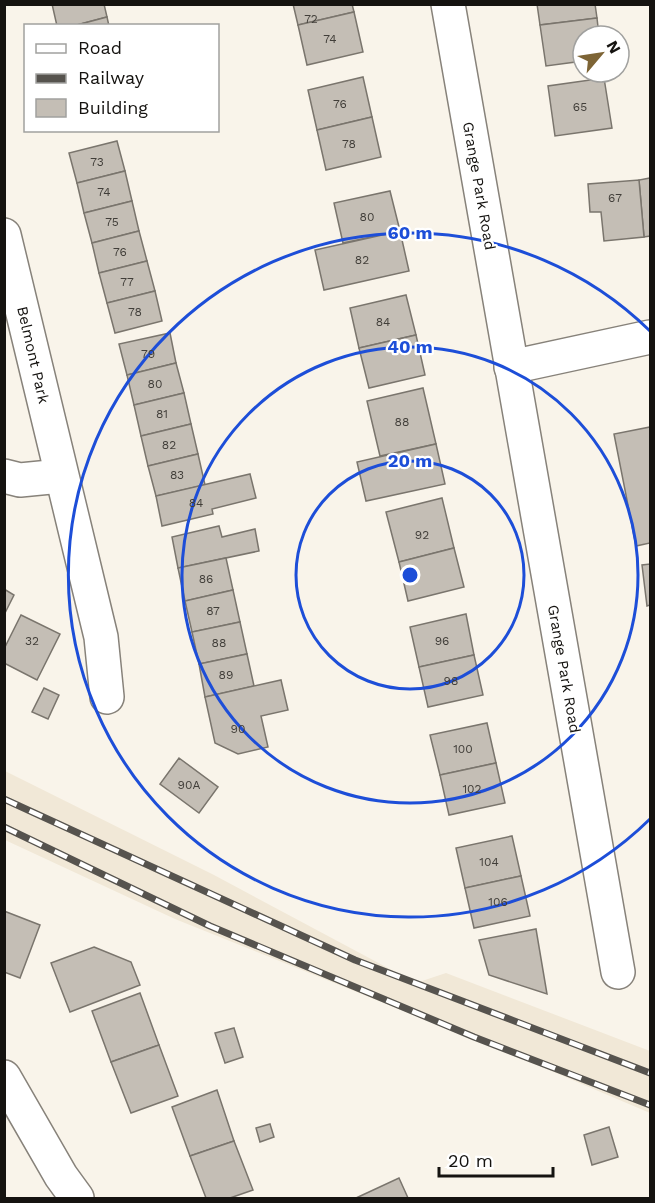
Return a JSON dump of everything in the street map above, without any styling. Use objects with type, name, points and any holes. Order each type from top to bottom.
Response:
[{"type":"street","name":"Grange Park Road","points":[[448,4],[618,972]]},
{"type":"street","name":"Belmont Park","points":[[4,235],[101,637],[107,697]]},
{"type":"street","points":[[511,367],[651,337]]},
{"type":"street","points":[[4,476],[20,480],[61,476]]},
{"type":"street","points":[[4,1077],[61,1176],[77,1198]]},
{"type":"shaded area","points":[[5,771],[214,875],[416,983],[446,973],[650,1051],[650,1113],[516,1056],[175,919],[5,840]]},
{"type":"building","points":[[52,4],[104,4],[107,17],[81,24],[57,24]]},
{"type":"building","points":[[293,4],[352,4],[354,12],[298,25]]},
{"type":"building","points":[[537,4],[595,4],[597,18],[540,25]]},
{"type":"building","points":[[354,12],[363,52],[307,65],[298,25]]},
{"type":"building","points":[[107,17],[109,24],[81,24]]},
{"type":"building","points":[[597,18],[598,24],[571,24],[571,63],[546,66],[540,25]]},
{"type":"building","points":[[363,77],[372,117],[317,130],[308,90]]},
{"type":"building","points":[[571,83],[605,84],[612,128],[555,136],[548,86]]},
{"type":"building","points":[[372,117],[381,157],[326,170],[317,130]]},
{"type":"building","points":[[117,141],[125,171],[77,183],[69,153]]},
{"type":"building","points":[[125,171],[132,201],[84,213],[77,183]]},
{"type":"building","points":[[650,178],[650,236],[644,237],[639,180]]},
{"type":"building","points":[[639,180],[644,237],[604,241],[601,212],[590,212],[588,184]]},
{"type":"building","points":[[390,191],[400,231],[343,243],[334,203]]},
{"type":"building","points":[[132,201],[139,231],[92,243],[84,213]]},
{"type":"building","points":[[139,231],[147,261],[99,273],[92,243]]},
{"type":"building","points":[[400,231],[409,271],[324,290],[315,250]]},
{"type":"building","points":[[147,261],[155,291],[107,303],[99,273]]},
{"type":"building","points":[[155,291],[162,321],[115,333],[107,303]]},
{"type":"building","points":[[406,295],[416,335],[359,348],[350,308]]},
{"type":"building","points":[[170,333],[176,363],[127,375],[119,344]]},
{"type":"building","points":[[416,335],[425,375],[369,388],[359,348]]},
{"type":"building","points":[[176,363],[184,393],[134,405],[127,375]]},
{"type":"building","points":[[423,388],[436,444],[380,456],[367,401]]},
{"type":"building","points":[[184,393],[191,424],[141,436],[134,405]]},
{"type":"building","points":[[191,424],[198,454],[148,466],[141,436]]},
{"type":"building","points":[[650,427],[650,543],[636,546],[614,434]]},
{"type":"building","points":[[436,444],[445,484],[366,501],[357,462]]},
{"type":"building","points":[[198,454],[205,485],[156,496],[148,466]]},
{"type":"building","points":[[250,474],[256,498],[212,509],[213,514],[162,526],[156,496]]},
{"type":"building","points":[[442,498],[454,548],[399,562],[386,512]]},
{"type":"building","points":[[219,526],[222,537],[255,529],[259,551],[178,568],[172,537]]},
{"type":"building","points":[[454,548],[464,587],[408,601],[399,562]]},
{"type":"building","points":[[226,558],[233,590],[185,601],[178,568]]},
{"type":"building","points":[[650,564],[650,605],[647,606],[642,565]]},
{"type":"building","points":[[4,589],[14,595],[4,615]]},
{"type":"building","points":[[233,590],[240,622],[192,632],[185,601]]},
{"type":"building","points":[[466,614],[474,655],[419,667],[410,627]]},
{"type":"building","points":[[21,615],[60,634],[37,680],[4,663],[4,649]]},
{"type":"building","points":[[240,622],[247,654],[199,664],[192,632]]},
{"type":"building","points":[[247,654],[254,686],[205,697],[199,664]]},
{"type":"building","points":[[474,655],[483,695],[428,707],[419,667]]},
{"type":"building","points":[[281,680],[288,710],[261,716],[268,747],[238,754],[215,743],[205,697]]},
{"type":"building","points":[[44,688],[59,695],[48,719],[32,712]]},
{"type":"building","points":[[487,723],[496,763],[440,775],[430,735]]},
{"type":"building","points":[[179,758],[218,787],[199,813],[160,784]]},
{"type":"building","points":[[496,763],[505,803],[449,815],[440,775]]},
{"type":"building","points":[[512,836],[521,876],[465,888],[456,848]]},
{"type":"building","points":[[521,876],[530,916],[474,928],[465,888]]},
{"type":"building","points":[[4,911],[40,925],[20,978],[4,972]]},
{"type":"building","points":[[536,929],[547,994],[489,975],[479,940]]},
{"type":"building","points":[[94,947],[131,962],[140,985],[70,1012],[51,963]]},
{"type":"building","points":[[140,993],[159,1045],[111,1062],[92,1011]]},
{"type":"building","points":[[234,1028],[243,1057],[225,1063],[215,1033]]},
{"type":"building","points":[[159,1045],[178,1096],[131,1113],[111,1062]]},
{"type":"building","points":[[217,1090],[234,1141],[190,1156],[172,1107]]},
{"type":"building","points":[[270,1124],[274,1137],[260,1142],[256,1128]]},
{"type":"building","points":[[609,1127],[618,1157],[592,1165],[584,1135]]},
{"type":"building","points":[[234,1141],[253,1190],[230,1198],[206,1198],[190,1156]]},
{"type":"building","points":[[399,1178],[408,1198],[356,1198]]},
{"type":"railway","points":[[4,799],[355,960],[650,1073]]},
{"type":"railway","points":[[4,827],[210,926],[474,1037],[650,1105]]}]
